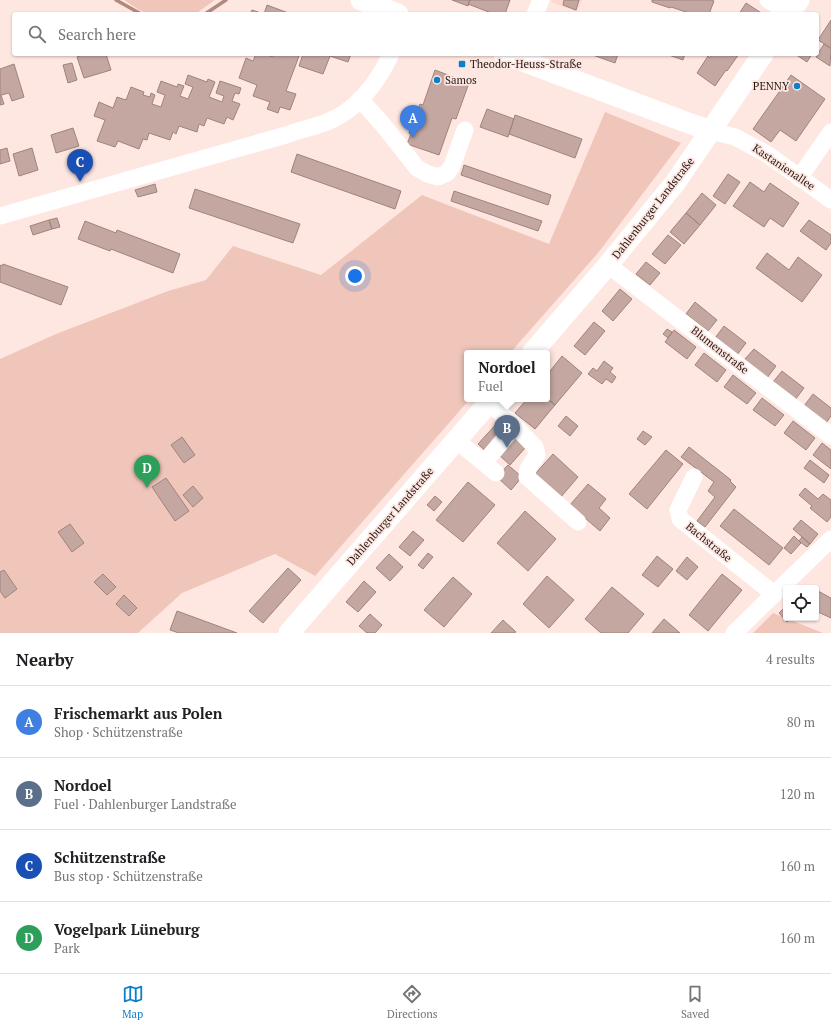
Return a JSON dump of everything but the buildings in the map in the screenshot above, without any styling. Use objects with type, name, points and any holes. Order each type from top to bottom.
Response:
[{"type":"main road","points":[[360,0],[393,12]]},
{"type":"main road","points":[[514,56],[711,131]]},
{"type":"main road","name":"Dahlenburger Landstraße","points":[[535,350],[608,265],[675,183],[762,56]]},
{"type":"main road","name":"Dahlenburger Landstraße","points":[[289,633],[489,402]]},
{"type":"street","points":[[536,12],[541,0]]},
{"type":"street","points":[[768,0],[793,9]]},
{"type":"street","points":[[0,216],[267,140],[328,121],[346,112],[360,99],[376,81],[390,56]]},
{"type":"street","points":[[360,99],[384,126],[417,168],[428,174],[438,176],[447,174],[452,166],[464,130]]},
{"type":"street","name":"Kastanienallee","points":[[711,131],[735,137],[767,154],[831,200]]},
{"type":"street","points":[[799,178],[831,132]]},
{"type":"street","name":"Blumenstraße","points":[[608,265],[831,436]]},
{"type":"street","points":[[491,402],[535,447],[537,455],[528,469],[527,477],[578,522]]},
{"type":"street","points":[[456,440],[485,464],[511,423]]},
{"type":"street","name":"Bachstraße","points":[[694,477],[678,510],[680,519],[774,594]]},
{"type":"street","points":[[734,633],[829,544]]},
{"type":"shaded area","points":[[124,0],[215,0],[198,12],[144,12]]},
{"type":"shaded area","points":[[552,0],[582,0],[577,12],[551,2]]},
{"type":"shaded area","points":[[605,112],[681,143],[598,253],[513,350],[464,350],[464,402],[467,402],[315,576],[275,554],[182,593],[138,633],[0,633],[0,359],[56,334],[168,291],[206,280],[233,246],[321,275],[422,195],[549,244]]},
{"type":"shaded area","points":[[773,613],[783,617],[783,621],[793,621],[823,633],[753,633]]},
{"type":"waterway","points":[[116,0],[137,12]]},
{"type":"waterway","points":[[208,12],[226,0]]},
{"type":"place","name":"Theodor-Heuss-Straße","points":[[462,64]]},
{"type":"place","name":"Samos","points":[[437,80]]},
{"type":"place","name":"PENNY","points":[[797,86]]},
{"type":"place","name":"Frischemarkt aus Polen","points":[[413,138]]},
{"type":"place","name":"Schützenstraße","points":[[80,182]]},
{"type":"place","name":"Nordoel","points":[[507,448]]},
{"type":"place","name":"Vogelpark Lüneburg","points":[[147,488]]}]
